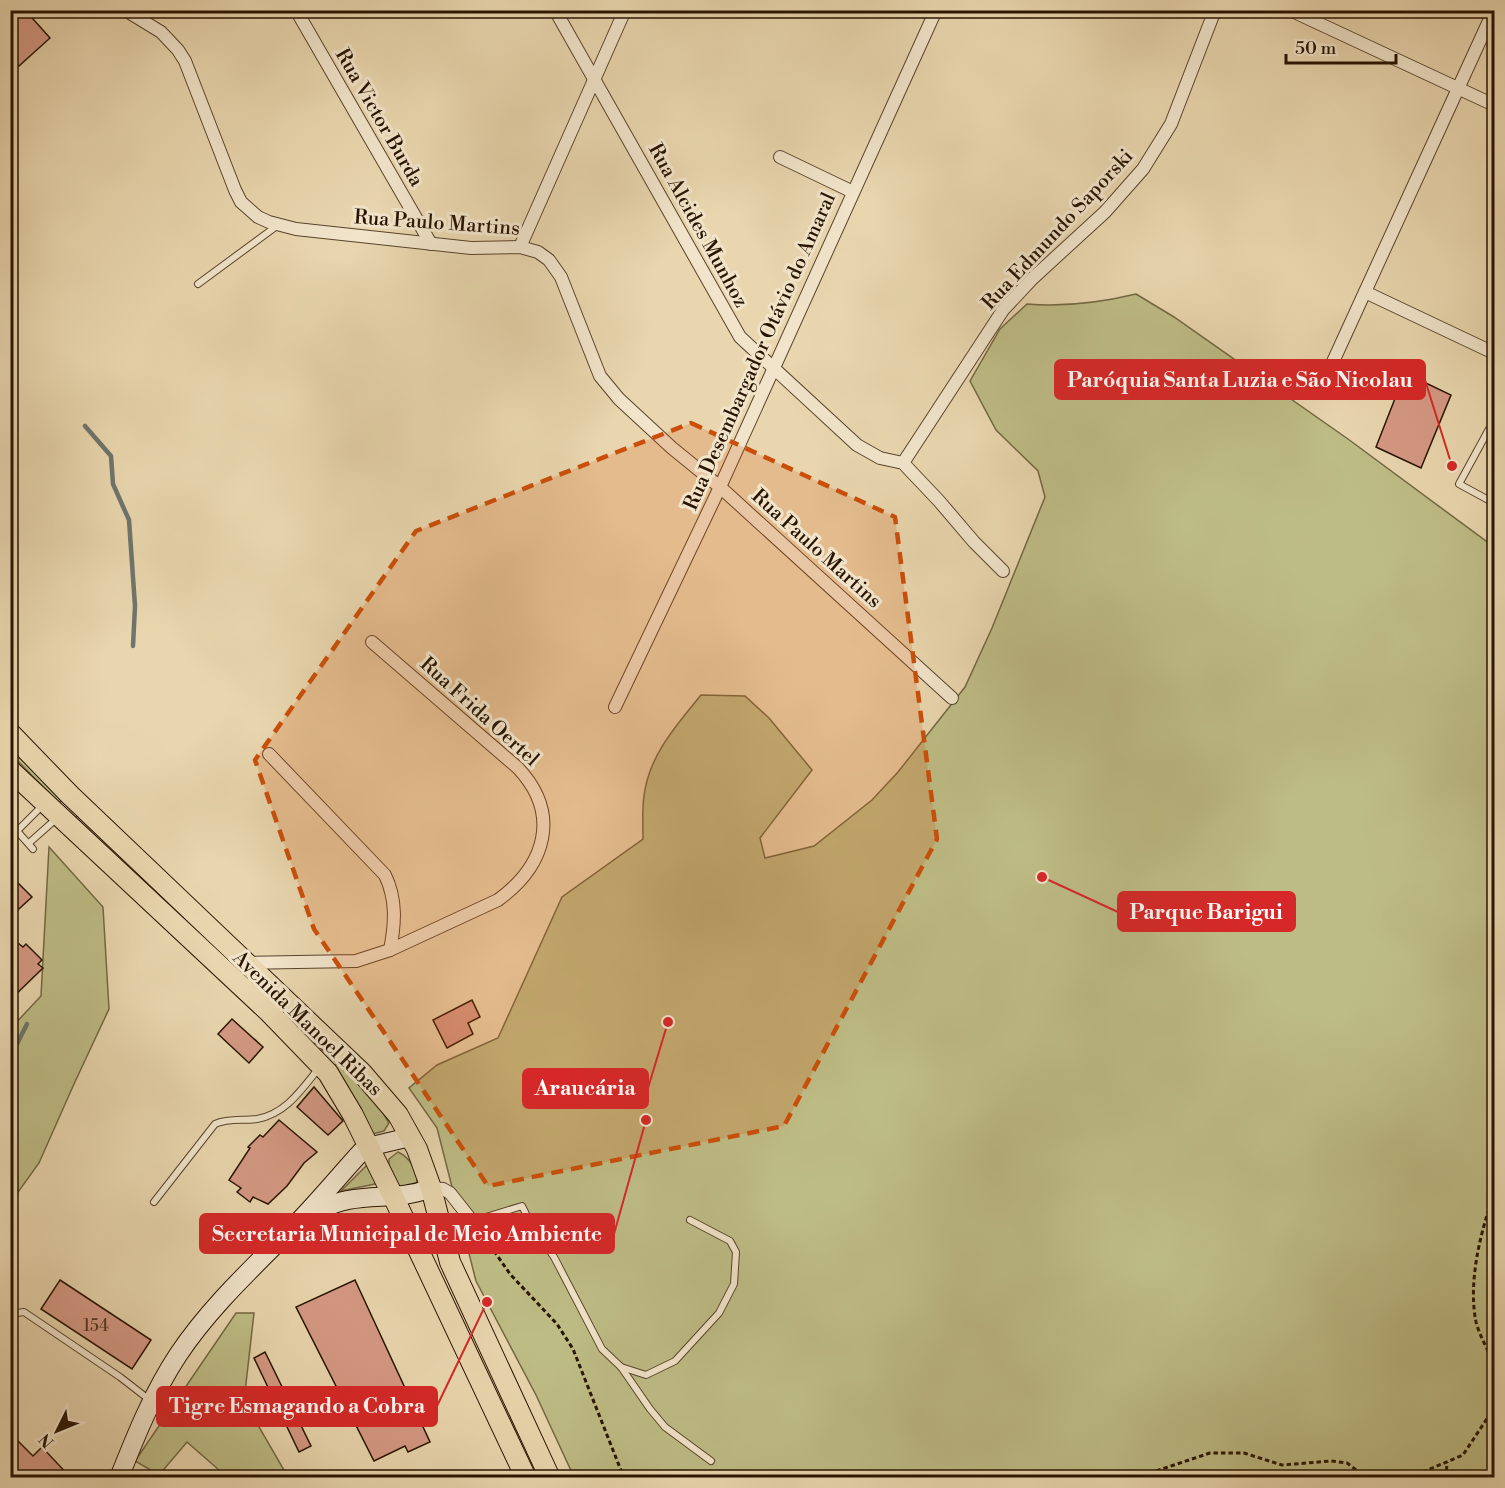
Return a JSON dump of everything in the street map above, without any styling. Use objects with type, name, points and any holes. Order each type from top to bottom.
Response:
[{"type":"main road","name":"Avenida Manoel Ribas","points":[[10,733],[70,795],[377,1088],[398,1115],[410,1137],[430,1188],[450,1262],[550,1478]]},
{"type":"main road","name":"Avenida Manoel Ribas","points":[[10,770],[270,1013],[321,1065],[344,1097],[526,1478]]},
{"type":"main road","points":[[206,953],[236,965],[247,963]]},
{"type":"main road","points":[[270,1013],[283,1007],[313,1026]]},
{"type":"street","name":"Rua Paulo Martins","points":[[125,10],[161,32],[178,50],[192,75],[228,175],[238,196],[249,211],[258,217],[278,225],[319,232],[471,248],[520,247],[538,252],[555,267],[576,312],[594,363],[608,388],[952,698]]},
{"type":"street","name":"Rua Victor Burda","points":[[296,10],[431,244]]},
{"type":"street","name":"Rua Alcides Munhoz","points":[[555,10],[733,326],[747,344],[857,445],[880,458],[903,464],[1003,571]]},
{"type":"street","points":[[520,247],[625,10]]},
{"type":"street","name":"Rua Desembargador Otávio do Amaral","points":[[615,707],[720,487],[936,10]]},
{"type":"street","name":"Rua Edmundo Saporski","points":[[903,464],[1003,310],[1033,278],[1105,212],[1143,169],[1171,124],[1215,10]]},
{"type":"street","points":[[1290,10],[1494,105]]},
{"type":"street","points":[[1326,377],[1494,10]]},
{"type":"street","points":[[780,157],[853,192]]},
{"type":"street","points":[[1365,292],[1494,353]]},
{"type":"street","name":"Rua Frida Oertel","points":[[247,963],[356,961],[390,951],[487,906],[510,891],[526,874],[541,844],[544,829],[543,812],[538,793],[518,768],[372,642]]},
{"type":"street","points":[[269,754],[385,875],[394,900],[390,951]]},
{"type":"street","points":[[119,1477],[151,1401],[179,1354],[198,1328],[237,1283],[302,1218],[361,1152],[368,1147],[410,1137]]},
{"type":"street","points":[[302,1218],[349,1199],[410,1196],[430,1188],[450,1193],[487,1240]]},
{"type":"lane","points":[[198,284],[278,225]]},
{"type":"lane","points":[[1494,432],[1489,429],[1460,484],[1494,503]]},
{"type":"lane","points":[[17,831],[44,803]]},
{"type":"lane","points":[[10,826],[31,846],[59,817]]},
{"type":"lane","points":[[154,1202],[215,1124],[225,1120],[259,1119],[278,1112],[298,1095],[321,1065]]},
{"type":"lane","points":[[473,1221],[522,1206],[532,1226],[554,1257],[602,1348],[621,1367],[665,1427],[711,1461]]},
{"type":"lane","points":[[621,1367],[646,1375],[675,1361],[719,1312],[734,1284],[736,1252],[730,1241],[690,1220]]},
{"type":"lane","points":[[487,1240],[532,1226]]},
{"type":"lane","points":[[10,1316],[16,1312],[24,1312],[120,1377],[151,1401]]},
{"type":"path","points":[[1494,1195],[1476,1258],[1474,1293],[1476,1323],[1494,1369]]},
{"type":"path","points":[[487,1240],[510,1274],[567,1336],[624,1478]]},
{"type":"path","points":[[1409,1478],[1462,1455],[1490,1414],[1494,1398]]},
{"type":"path","points":[[1136,1478],[1210,1453],[1244,1453],[1282,1465],[1331,1461],[1347,1464],[1367,1478]]},
{"type":"path","points":[[1446,1478],[1447,1461]]},
{"type":"highlighted area","points":[[691,423],[895,517],[937,839],[784,1126],[488,1186],[314,929],[255,760],[416,531]]},
{"type":"shaded area","points":[[1136,294],[1174,317],[1348,439],[1494,547],[1494,1477],[574,1477],[536,1395],[476,1281],[437,1128],[409,1088],[437,1065],[498,1038],[562,897],[643,839],[644,796],[652,767],[665,742],[701,695],[745,696],[769,718],[812,770],[760,838],[765,858],[814,846],[872,800],[898,772],[965,687],[992,628],[1045,497],[1038,471],[996,430],[970,381],[1000,329],[1027,304],[1081,304]]},
{"type":"shaded area","points":[[10,745],[62,800],[59,803],[11,754]]},
{"type":"shaded area","points":[[78,815],[174,904],[170,908],[75,818]]},
{"type":"shaded area","points":[[49,847],[103,907],[109,1009],[39,1163],[11,1202],[11,1028],[41,996]]},
{"type":"shaded area","points":[[340,1061],[380,1108],[389,1123],[384,1131],[373,1134],[332,1068]]},
{"type":"shaded area","points":[[398,1152],[406,1157],[413,1166],[416,1185],[400,1188],[389,1165],[389,1159]]},
{"type":"shaded area","points":[[368,1164],[377,1181],[375,1184],[341,1191]]},
{"type":"shaded area","points":[[236,1313],[254,1313],[244,1401],[288,1477],[227,1477],[187,1442],[159,1475],[135,1461]]},
{"type":"building","points":[[10,10],[25,10],[50,38],[10,74]]},
{"type":"building","points":[[1405,373],[1451,395],[1421,468],[1376,447]]},
{"type":"building","points":[[10,875],[32,897],[10,917]]},
{"type":"building","points":[[18,943],[23,947],[26,944],[42,960],[38,964],[43,968],[10,1000],[10,951]]},
{"type":"building","points":[[472,1000],[480,1017],[468,1023],[473,1034],[447,1048],[433,1020]]},
{"type":"building","points":[[232,1019],[263,1047],[249,1063],[218,1034]]},
{"type":"building","points":[[314,1087],[343,1121],[328,1135],[297,1107]]},
{"type":"building","points":[[279,1120],[317,1152],[304,1163],[287,1186],[268,1204],[253,1197],[250,1202],[237,1192],[241,1188],[229,1180],[250,1148],[248,1147],[260,1135],[263,1137]]},
{"type":"building","points":[[60,1280],[151,1340],[132,1369],[41,1309]]},
{"type":"building","points":[[355,1280],[430,1442],[408,1452],[405,1446],[374,1461],[296,1307]]},
{"type":"building","points":[[265,1352],[311,1446],[299,1452],[254,1358]]},
{"type":"building","points":[[10,1433],[33,1456],[42,1447],[71,1478],[16,1478],[10,1472]]},
{"type":"waterway","points":[[85,426],[111,456],[113,484],[129,520],[135,606],[133,646]]},
{"type":"waterway","points":[[10,1058],[27,1024]]},
{"type":"place","name":"Paróquia Santa Luzia e São Nicolau","points":[[1452,466]]},
{"type":"place","name":"Parque Barigui","points":[[1042,877]]},
{"type":"place","name":"Araucária","points":[[668,1022]]},
{"type":"place","name":"Secretaria Municipal de Meio Ambiente","points":[[646,1120]]},
{"type":"place","name":"Tigre Esmagando a Cobra","points":[[487,1302]]}]
